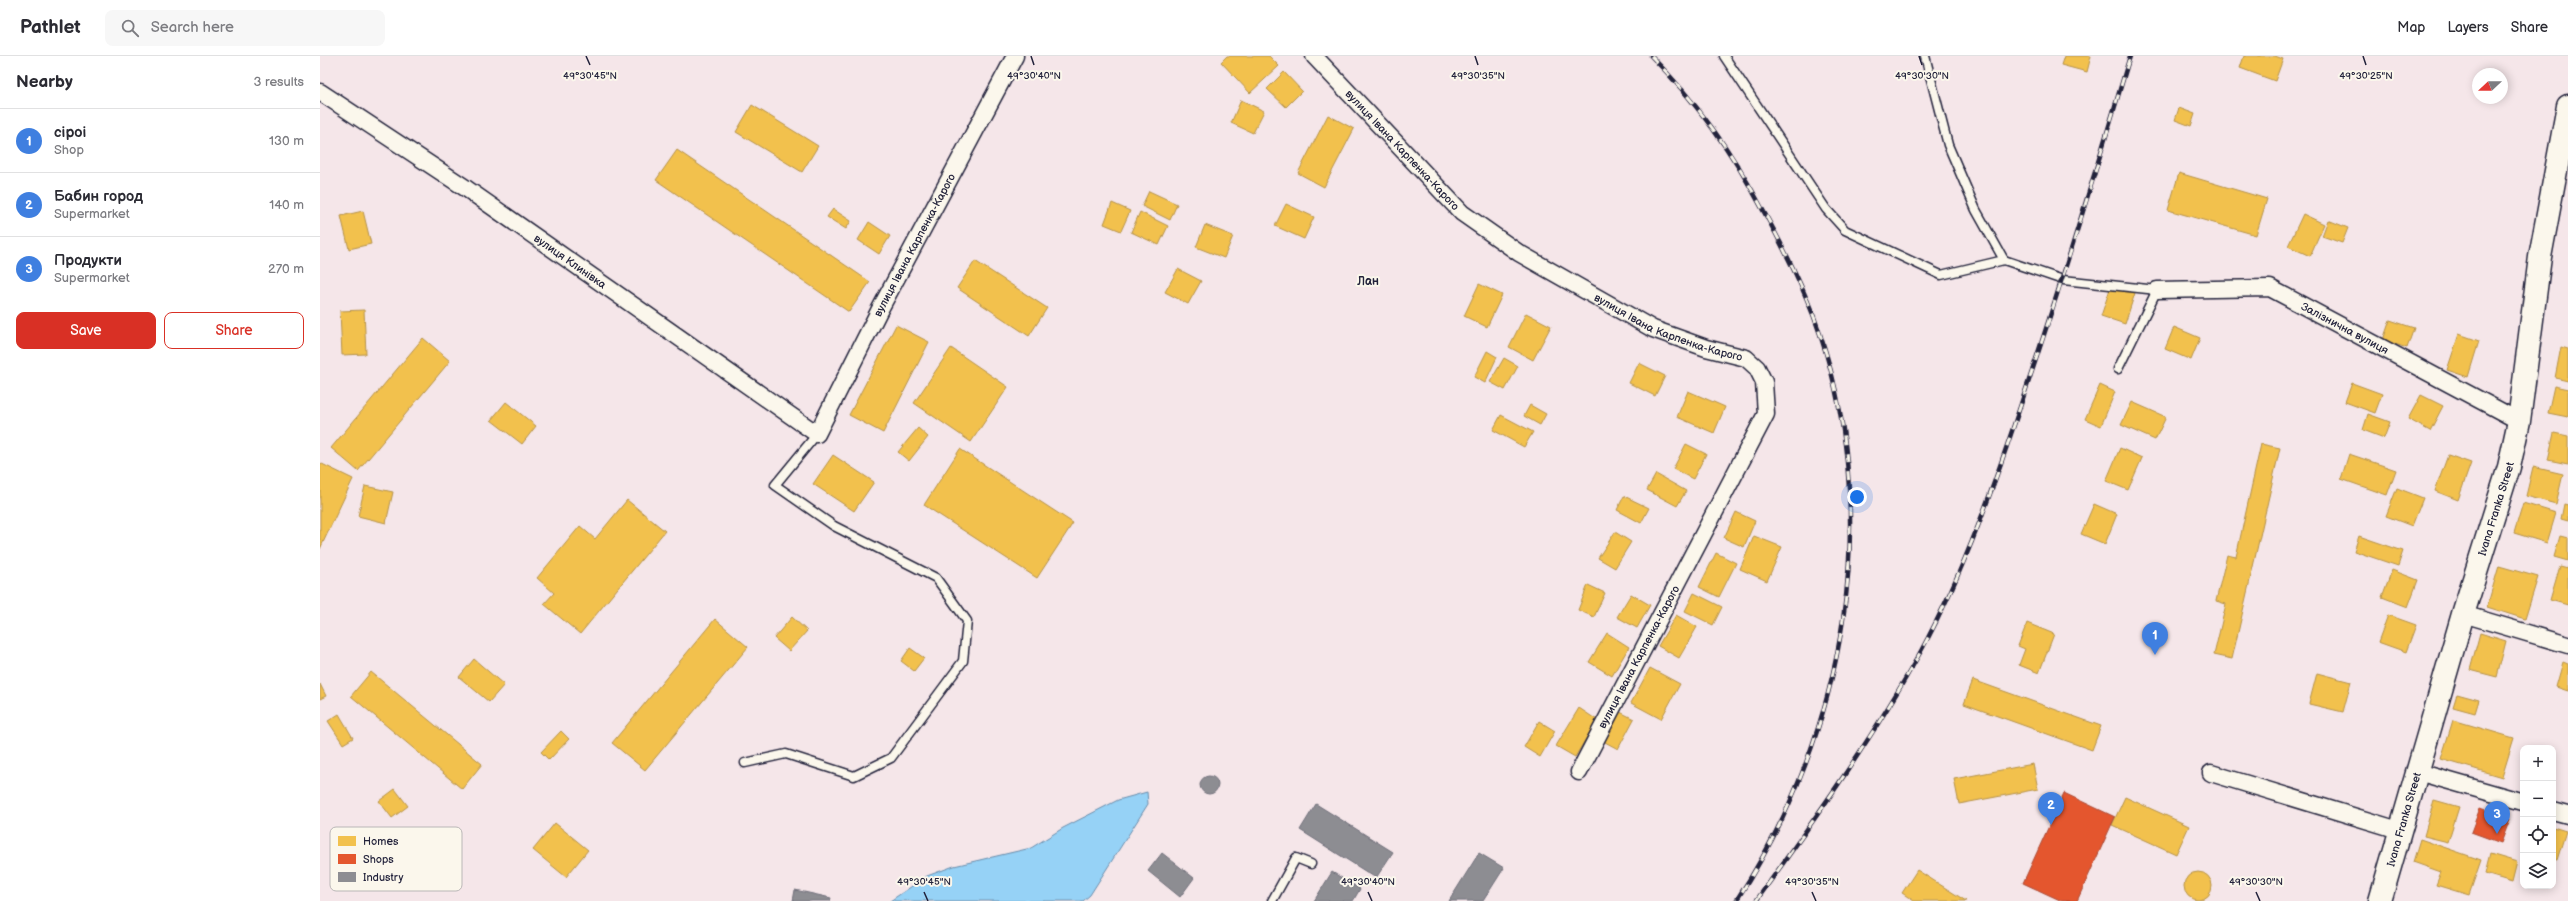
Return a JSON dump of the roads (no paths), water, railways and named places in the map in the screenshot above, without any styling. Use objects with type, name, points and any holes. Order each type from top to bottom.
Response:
[{"type":"main road","name":"Ivana Franka Street","points":[[2380,901],[2402,831],[2463,614],[2509,467],[2519,421],[2540,257],[2568,106]]},
{"type":"street","name":"вулиця Івана Карпенка-Карого","points":[[817,434],[882,304],[1015,56]]},
{"type":"street","name":"вулиця Івана Карпенка-Карого","points":[[1314,56],[1462,213],[1518,253],[1653,329],[1706,348],[1746,358],[1757,368],[1764,382],[1766,414],[1579,772]]},
{"type":"street","name":"вулиця Клинівка","points":[[320,92],[467,189],[817,434]]},
{"type":"street","name":"Залізнична вулиця","points":[[2157,290],[2270,288],[2519,421]]},
{"type":"street","points":[[2463,614],[2568,645]]},
{"type":"street","points":[[2418,772],[2520,801]]},
{"type":"street","points":[[2211,773],[2402,831]]},
{"type":"street","points":[[2556,812],[2568,815]]},
{"type":"lane","points":[[1724,56],[1826,209],[1845,230],[1941,275],[2004,260],[2063,280],[2157,290],[2118,369]]},
{"type":"lane","points":[[1925,56],[1948,145],[1976,210],[2004,260]]},
{"type":"lane","points":[[745,764],[786,754],[854,776],[891,758],[963,661],[967,621],[936,578],[834,526],[775,485],[817,434]]},
{"type":"lane","points":[[1272,901],[1296,858],[1311,864]]},
{"type":"water","points":[[1147,792],[1148,804],[1090,895],[1083,901],[890,901],[927,876],[954,866],[1031,848],[1063,828],[1118,800]]},
{"type":"railway","points":[[1651,56],[1684,92],[1714,130],[1740,170],[1791,264],[1814,317],[1836,390],[1847,465],[1850,542],[1843,618],[1828,693],[1805,765],[1774,835],[1736,901]]},
{"type":"railway","points":[[1756,901],[1863,747],[1903,683],[1952,589],[1978,526],[2013,428],[2092,184],[2130,56]]},
{"type":"place","name":"сіроі","points":[[2155,655]]},
{"type":"place","name":"Бабин город","points":[[2051,825]]},
{"type":"place","name":"Продукти","points":[[2497,834]]},
{"type":"district","name":"Лан","points":[[1368,281]]}]
